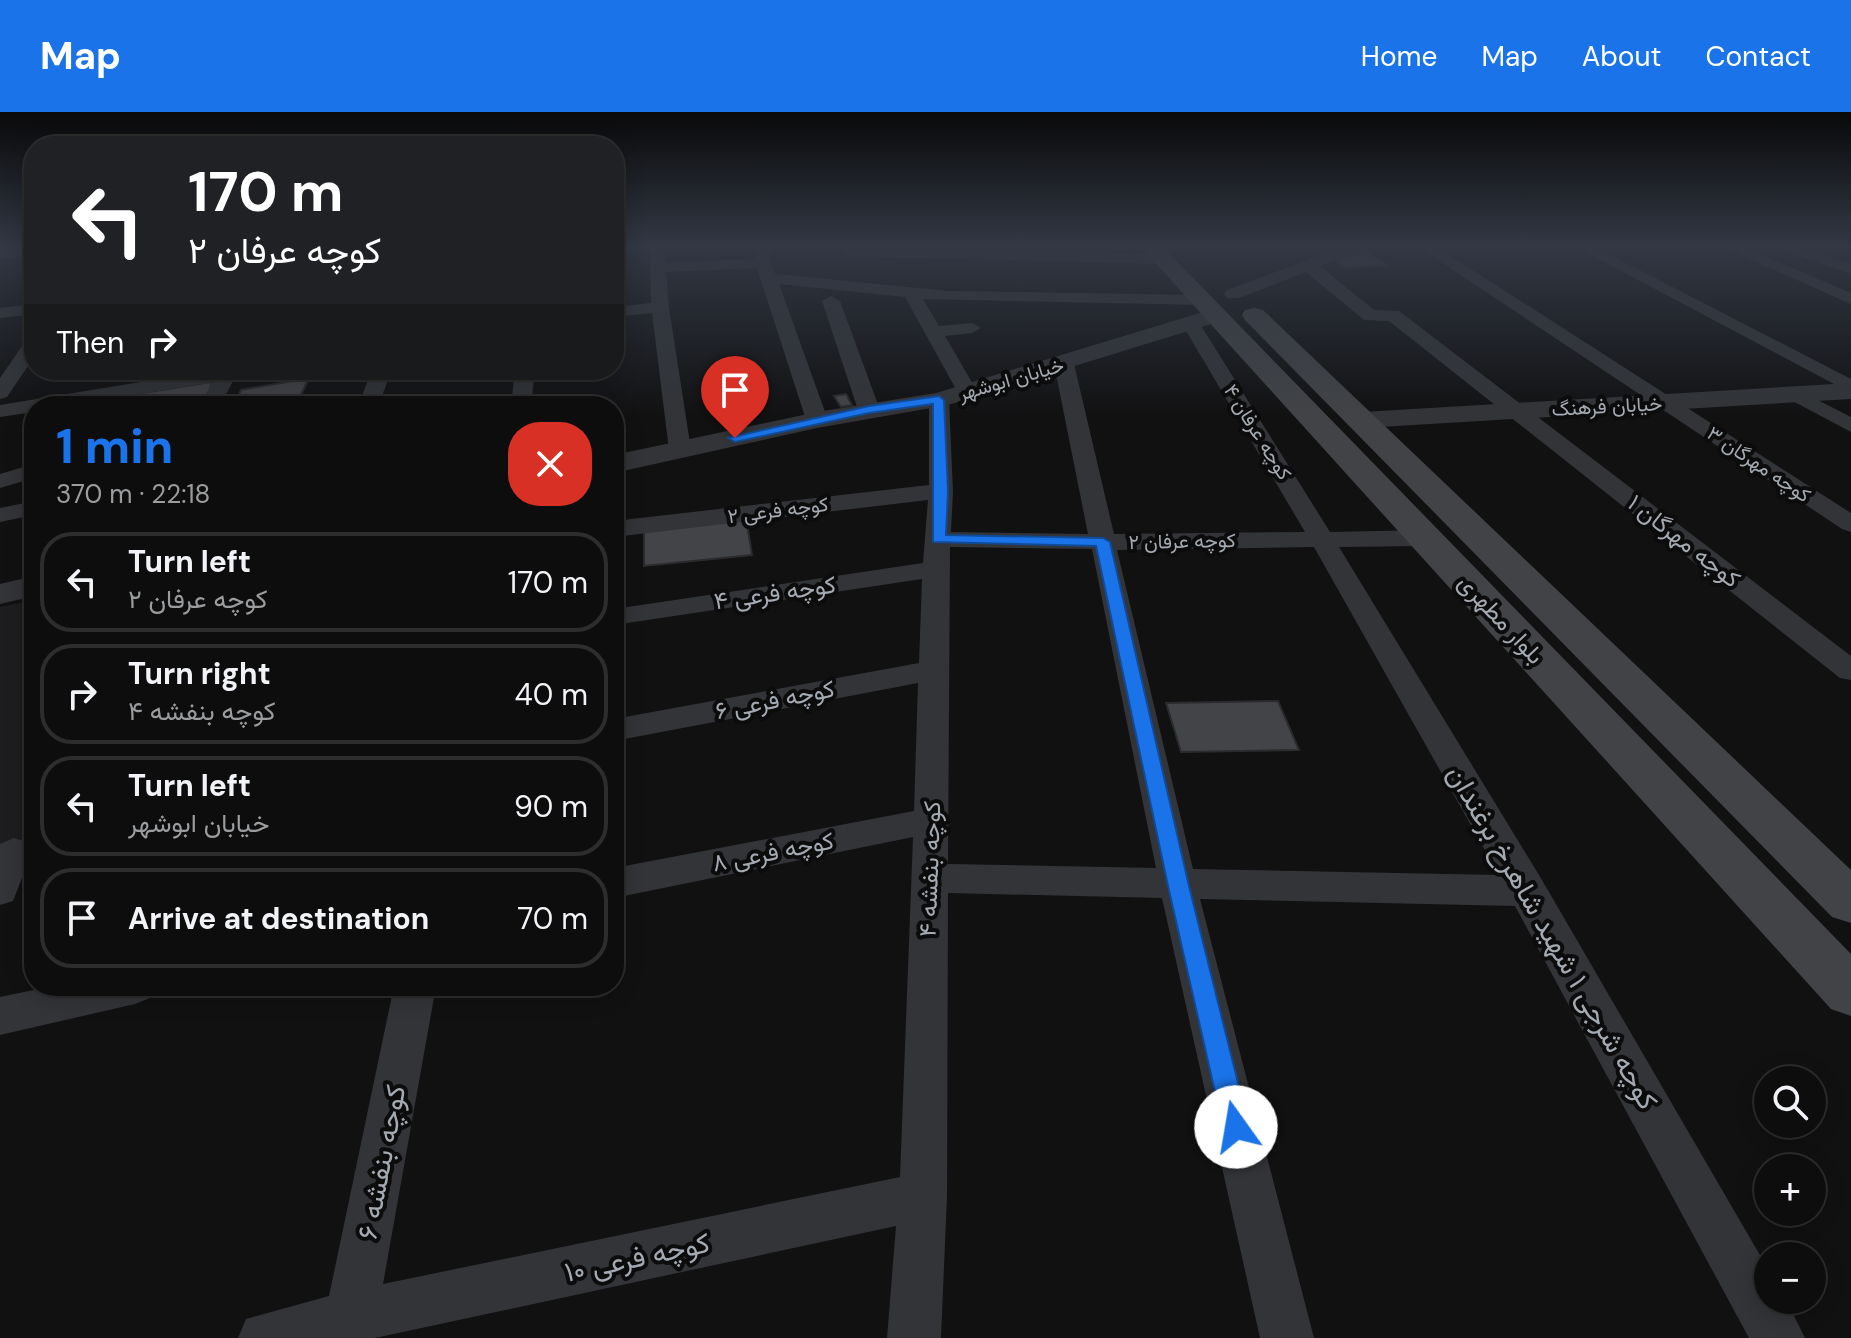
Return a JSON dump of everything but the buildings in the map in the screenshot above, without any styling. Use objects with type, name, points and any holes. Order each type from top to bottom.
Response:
[{"type":"main road","name":"بلوار مطهری","points":[[1206,303],[1851,992]]},
{"type":"main road","name":"بلوار مطهری","points":[[1210,308],[1363,420],[1851,902]]},
{"type":"street","points":[[660,303],[680,450]]},
{"type":"street","points":[[779,303],[817,420]]},
{"type":"street","points":[[832,303],[869,410]]},
{"type":"street","points":[[917,303],[967,391]]},
{"type":"street","points":[[1106,303],[1210,308],[1221,303]]},
{"type":"street","name":"کوچه مهرگان ۱","points":[[1354,303],[1370,316],[1393,315],[1851,671]]},
{"type":"street","name":"کوچه مهرگان ۳","points":[[1513,303],[1851,524]]},
{"type":"street","points":[[1690,303],[1851,389]]},
{"type":"street","points":[[624,311],[660,307]]},
{"type":"street","name":"خیابان ابوشهر","points":[[624,462],[817,420],[939,400],[1064,364],[1210,308]]},
{"type":"street","name":"کوچه عرفان ۴","points":[[1210,308],[1324,539]]},
{"type":"street","points":[[0,313],[24,310]]},
{"type":"street","points":[[932,332],[972,328]]},
{"type":"street","points":[[0,393],[24,358]]},
{"type":"street","points":[[1064,364],[1178,886],[1287,1338]]},
{"type":"street","points":[[88,396],[181,380]]},
{"type":"street","name":"خیابان فرهنگ","points":[[1363,420],[1796,395],[1851,389]]},
{"type":"street","points":[[1796,395],[1851,426]]},
{"type":"street","name":"کوچه بنفشه ۴","points":[[914,1338],[923,1196],[936,569],[941,491],[939,400]]},
{"type":"street","points":[[0,411],[24,407]]},
{"type":"street","points":[[0,481],[24,474]]},
{"type":"street","name":"کوچه فرعی ۲","points":[[624,528],[941,491]]},
{"type":"street","points":[[0,515],[24,510]]},
{"type":"street","name":"کوچه عرفان ۲","points":[[938,539],[1103,542],[1426,538]]},
{"type":"street","name":"کوچه شرجی ۱ شهید شاهرخ برغندان","points":[[1324,539],[1529,891],[1778,1338]]},
{"type":"street","name":"کوچه فرعی ۴","points":[[624,616],[936,569]]},
{"type":"street","points":[[0,594],[24,588]]},
{"type":"street","name":"کوچه فرعی ۶","points":[[624,728],[935,670]]},
{"type":"street","name":"کوچه فرعی ۸","points":[[624,881],[932,820]]},
{"type":"street","points":[[0,890],[14,852]]},
{"type":"street","points":[[930,878],[1178,886],[1529,891]]},
{"type":"street","points":[[0,1016],[90,996]]},
{"type":"street","name":"کوچه بنفشه ۶","points":[[348,1328],[413,996]]},
{"type":"street","name":"کوچه فرعی ۱۰","points":[[265,1338],[348,1328],[923,1196]]},
{"type":"shaded area","points":[[24,602],[24,847],[0,853],[0,607]]},
{"type":"route","points":[[735,438],[869,410],[939,400],[941,491],[938,539],[1103,542],[1178,886],[1236,1127]]}]
